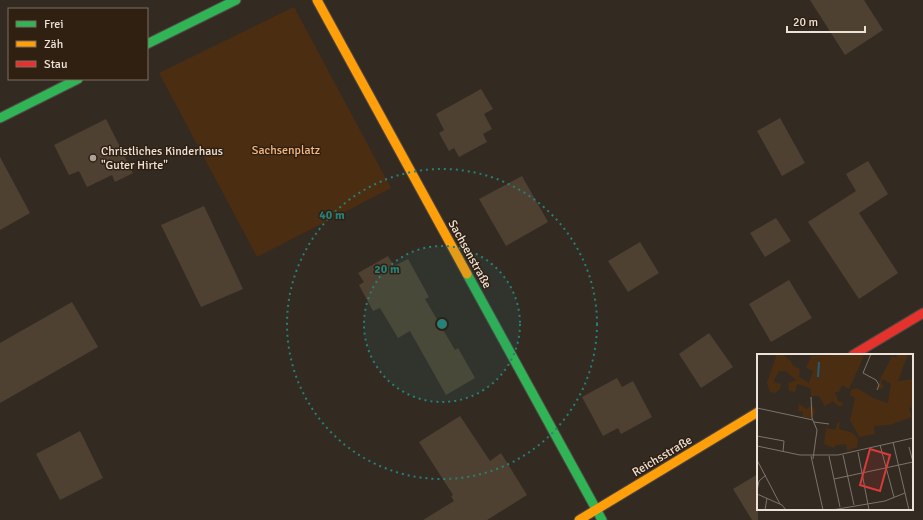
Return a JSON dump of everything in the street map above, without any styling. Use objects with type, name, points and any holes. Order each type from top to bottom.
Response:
[{"type":"street","points":[[148,44],[236,0]]},
{"type":"street","name":"Sachsenstraße","points":[[316,0],[602,520]]},
{"type":"street","points":[[0,118],[76,80]]},
{"type":"street","points":[[855,354],[923,313]]},
{"type":"street","name":"Reichsstraße","points":[[579,520],[757,413]]},
{"type":"green space","name":"Sachsenplatz","points":[[294,7],[391,188],[257,257],[159,73]]},
{"type":"building","points":[[810,0],[864,0],[883,30],[845,55]]},
{"type":"building","points":[[481,89],[493,109],[484,114],[492,129],[483,134],[487,142],[459,157],[454,148],[449,151],[439,133],[444,130],[436,114]]},
{"type":"building","points":[[780,118],[805,163],[782,176],[757,131]]},
{"type":"building","name":"Christliches Kinderhaus \"Guter Hirte\"","points":[[106,119],[133,173],[115,182],[112,175],[87,187],[79,171],[69,175],[54,145]]},
{"type":"building","points":[[0,157],[30,213],[0,230]]},
{"type":"building","points":[[868,161],[888,194],[859,213],[898,273],[859,299],[808,222],[856,191],[846,174]]},
{"type":"building","points":[[522,176],[548,222],[506,246],[479,199]]},
{"type":"building","points":[[204,206],[243,289],[201,307],[161,225]]},
{"type":"building","points":[[776,218],[791,241],[765,257],[750,233]]},
{"type":"building","points":[[640,242],[659,273],[628,292],[608,261]]},
{"type":"building","points":[[388,256],[394,266],[408,259],[429,297],[425,299],[455,350],[458,348],[475,378],[446,395],[410,331],[398,338],[380,308],[373,311],[359,285],[364,282],[358,273]]},
{"type":"building","points":[[789,280],[812,318],[771,342],[749,304]]},
{"type":"building","points":[[72,302],[98,347],[0,403],[0,343]]},
{"type":"building","points":[[709,333],[733,367],[701,388],[679,354]]},
{"type":"building","points":[[617,378],[622,387],[633,381],[652,417],[621,434],[618,428],[603,436],[582,397]]},
{"type":"building","points":[[460,416],[490,461],[501,453],[527,495],[487,520],[423,520],[454,501],[451,496],[453,495],[419,442]]},
{"type":"building","points":[[80,431],[103,478],[60,500],[36,454]]},
{"type":"building","points":[[757,475],[758,520],[752,520],[733,489]]},
{"type":"traffic: fast","points":[[148,44],[236,0]]},
{"type":"traffic: fast","points":[[0,118],[76,80]]},
{"type":"traffic: fast","points":[[467,274],[602,520]]},
{"type":"traffic: slow","points":[[317,0],[467,274]]},
{"type":"traffic: slow","points":[[579,520],[757,413]]},
{"type":"traffic: jam","points":[[855,354],[923,313]]},
{"type":"place","name":"Christliches Kinderhaus \"Guter Hirte\"","points":[[93,158]]}]
